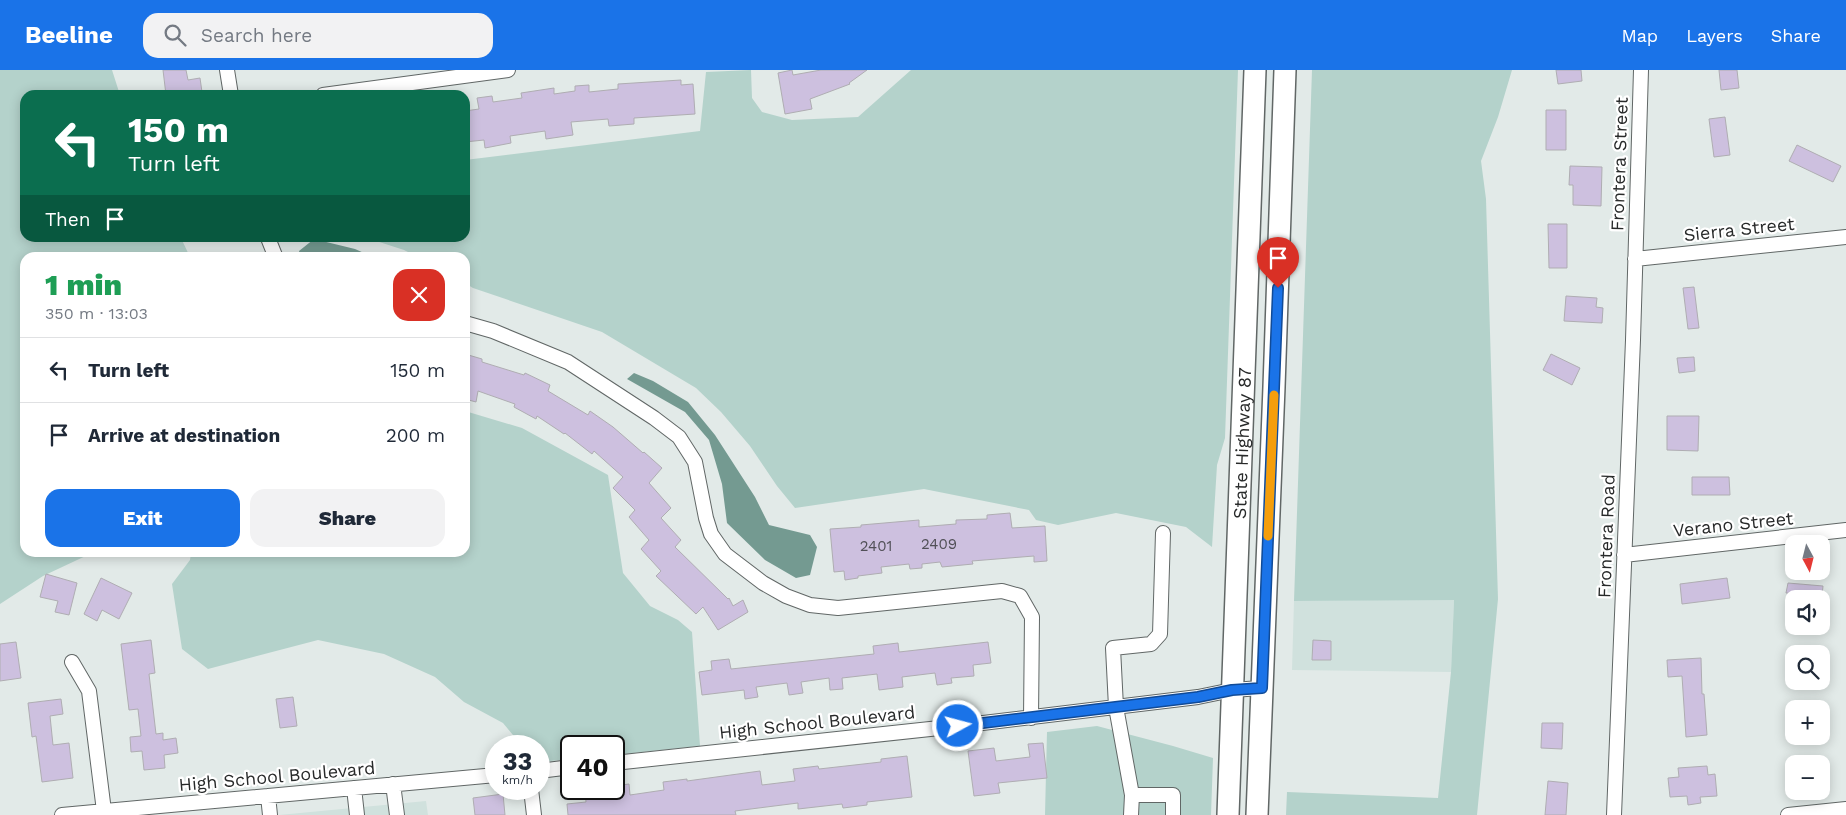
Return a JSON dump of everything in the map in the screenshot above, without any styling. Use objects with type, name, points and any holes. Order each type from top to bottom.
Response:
[{"type":"highway","points":[[1257,815],[1285,70]]},
{"type":"highway","name":"State Highway 87","points":[[1228,815],[1256,75]]},
{"type":"street","points":[[227,70],[230,90]]},
{"type":"street","points":[[360,90],[508,70]]},
{"type":"street","name":"Frontera Street","points":[[1635,259],[1641,70]]},
{"type":"street","name":"Sierra Street","points":[[1635,259],[1846,237]]},
{"type":"street","name":"Frontera Road","points":[[1614,815],[1635,259]]},
{"type":"street","points":[[470,325],[493,331],[568,362],[654,418],[679,437],[696,462],[706,518],[711,534],[725,554],[763,583],[786,596],[810,605],[838,608],[1002,591],[1020,596],[1032,617],[1031,718]]},
{"type":"street","name":"Verano Street","points":[[1624,555],[1846,530]]},
{"type":"street","points":[[1131,815],[1132,795],[1116,707],[1113,648],[1151,644],[1160,634],[1163,533]]},
{"type":"street","points":[[72,662],[89,691],[104,811]]},
{"type":"street","name":"High School Boulevard","points":[[625,762],[1031,718],[1198,697],[1232,690],[1262,688]]},
{"type":"street","name":"High School Boulevard","points":[[70,815],[485,775]]},
{"type":"street","points":[[393,784],[397,815]]},
{"type":"street","points":[[354,788],[357,815]]},
{"type":"street","points":[[1132,795],[1173,795],[1173,815]]},
{"type":"street","points":[[268,796],[270,815]]},
{"type":"street","points":[[533,800],[534,815]]},
{"type":"street","points":[[1788,815],[1846,809]]},
{"type":"shaded area","points":[[0,70],[112,70],[118,90],[20,90],[20,242],[183,242],[188,252],[20,252],[20,557],[83,557],[43,576],[0,604]]},
{"type":"shaded area","points":[[751,70],[752,98],[762,112],[792,120],[858,117],[911,70],[1238,70],[1225,438],[1217,465],[1212,547],[1186,527],[1116,513],[1058,525],[1036,520],[1029,510],[924,489],[795,508],[777,486],[750,446],[721,412],[696,388],[602,332],[473,288],[470,286],[470,252],[408,252],[379,242],[470,242],[470,159],[700,131],[706,72]]},
{"type":"shaded area","points":[[1312,70],[1512,70],[1498,117],[1481,161],[1486,199],[1498,599],[1477,815],[1286,815],[1287,792],[1438,798],[1451,672],[1454,600],[1294,601]]},
{"type":"shaded area","points":[[310,242],[326,242],[362,252],[299,252]]},
{"type":"shaded area","points":[[634,373],[653,381],[688,402],[715,435],[755,497],[769,525],[810,535],[817,547],[810,575],[796,578],[765,560],[727,523],[722,484],[709,440],[685,412],[627,379]]},
{"type":"shaded area","points":[[470,412],[522,428],[608,475],[623,573],[650,606],[678,620],[692,632],[700,746],[625,754],[625,735],[560,735],[560,760],[550,761],[550,735],[513,735],[503,723],[464,702],[435,677],[384,654],[318,640],[208,669],[182,649],[172,584],[190,557],[470,557]]},
{"type":"shaded area","points":[[1454,599],[1451,672],[1292,670],[1294,601]]},
{"type":"shaded area","points":[[1097,726],[1213,758],[1211,815],[1045,815],[1047,732]]},
{"type":"shaded area","points":[[426,801],[428,815],[279,815]]},
{"type":"building","points":[[163,70],[186,70],[188,80],[200,78],[202,90],[165,90]]},
{"type":"building","points":[[792,70],[793,75],[821,70],[867,70],[850,84],[810,99],[812,109],[785,114],[778,73]]},
{"type":"building","points":[[1556,70],[1581,70],[1582,81],[1558,84]]},
{"type":"building","points":[[1719,70],[1737,70],[1739,88],[1721,90]]},
{"type":"building","points":[[681,80],[681,85],[693,84],[695,114],[634,118],[634,124],[609,126],[608,119],[571,122],[573,135],[546,139],[545,131],[510,136],[511,143],[485,148],[484,140],[470,141],[470,110],[479,109],[477,98],[492,96],[493,102],[522,98],[521,93],[554,88],[554,94],[575,91],[575,86],[589,85],[589,92],[618,89],[618,84]]},
{"type":"building","points":[[1546,110],[1566,110],[1566,150],[1546,150]]},
{"type":"building","points":[[1725,117],[1730,155],[1714,157],[1709,119]]},
{"type":"building","points":[[1797,145],[1841,166],[1833,182],[1789,161]]},
{"type":"building","points":[[1570,166],[1602,167],[1601,206],[1573,205],[1573,185],[1569,185]]},
{"type":"building","points":[[1548,224],[1567,224],[1567,268],[1549,268]]},
{"type":"building","points":[[1694,287],[1699,328],[1688,329],[1683,288]]},
{"type":"building","points":[[1566,296],[1597,298],[1596,307],[1603,308],[1602,323],[1564,321]]},
{"type":"building","points":[[1551,354],[1580,368],[1572,385],[1543,370]]},
{"type":"building","points":[[470,355],[482,359],[482,362],[524,375],[525,373],[550,385],[548,391],[588,415],[590,411],[613,427],[662,468],[649,483],[671,508],[661,518],[681,540],[675,547],[729,598],[733,606],[743,600],[748,612],[718,630],[703,607],[696,614],[656,576],[661,571],[641,549],[649,540],[629,517],[635,510],[613,488],[623,477],[594,451],[592,454],[565,433],[537,416],[536,419],[514,407],[515,404],[478,391],[476,402],[470,400]]},
{"type":"building","points":[[1694,357],[1695,371],[1679,373],[1677,358]]},
{"type":"building","points":[[1667,416],[1699,416],[1698,451],[1667,450]]},
{"type":"building","points":[[1692,477],[1729,477],[1730,495],[1692,495]]},
{"type":"building","points":[[1010,513],[1012,528],[1045,526],[1047,561],[1034,562],[1034,556],[972,561],[973,564],[942,567],[940,562],[922,564],[922,568],[910,569],[909,564],[881,567],[882,573],[858,576],[858,578],[845,580],[844,571],[834,572],[830,529],[919,520],[919,527],[956,524],[956,520],[987,519],[987,515]]},
{"type":"building","points":[[46,574],[77,583],[69,615],[55,612],[58,601],[40,597]]},
{"type":"building","points":[[101,578],[132,593],[119,619],[102,610],[97,621],[84,614]]},
{"type":"building","points":[[1727,578],[1730,598],[1682,604],[1680,584]]},
{"type":"building","points":[[1788,583],[1823,586],[1823,590],[1787,590]]},
{"type":"building","points":[[151,640],[155,673],[149,674],[156,734],[163,733],[163,740],[176,738],[178,753],[164,755],[165,768],[144,770],[142,751],[131,752],[130,737],[141,736],[138,709],[129,710],[121,644]]},
{"type":"building","points":[[1313,640],[1331,641],[1331,660],[1312,660]]},
{"type":"building","points":[[16,642],[21,678],[0,681],[0,644]]},
{"type":"building","points":[[988,642],[991,663],[973,665],[974,676],[951,678],[952,683],[937,685],[935,673],[902,677],[903,687],[879,690],[877,674],[842,678],[843,689],[830,690],[829,678],[801,682],[803,693],[789,695],[787,683],[756,687],[758,697],[745,699],[744,690],[702,695],[699,672],[712,670],[711,661],[729,659],[731,669],[874,654],[873,646],[898,643],[899,652]]},
{"type":"building","points":[[1701,658],[1702,694],[1704,694],[1707,735],[1686,737],[1682,676],[1668,677],[1667,660]]},
{"type":"building","points":[[293,697],[297,726],[280,728],[276,699]]},
{"type":"building","points":[[61,699],[63,714],[50,716],[53,745],[69,743],[73,778],[42,782],[36,736],[32,737],[28,703]]},
{"type":"building","points":[[1542,723],[1563,723],[1562,749],[1541,748]]},
{"type":"building","points":[[1043,743],[1047,778],[998,783],[1000,793],[974,796],[968,751],[994,748],[996,761],[1030,757],[1028,744]]},
{"type":"building","points":[[907,756],[912,797],[867,802],[867,805],[843,808],[842,804],[798,809],[798,803],[735,811],[736,815],[568,815],[567,804],[586,802],[586,800],[625,800],[625,785],[629,784],[630,795],[664,790],[663,782],[687,779],[687,781],[760,771],[762,785],[795,781],[793,769],[818,766],[819,769],[881,762],[881,759]]},
{"type":"building","points":[[1707,766],[1708,775],[1715,774],[1717,796],[1700,797],[1701,803],[1688,805],[1687,796],[1670,797],[1668,778],[1679,777],[1678,768]]},
{"type":"building","points":[[1548,781],[1568,783],[1566,815],[1545,815]]},
{"type":"building","points":[[485,796],[485,800],[504,800],[505,815],[475,815],[473,798]]},
{"type":"slow traffic","points":[[1268,536],[1274,395]]},
{"type":"route","points":[[958,726],[1198,697],[1232,690],[1262,688],[1278,288]]}]
